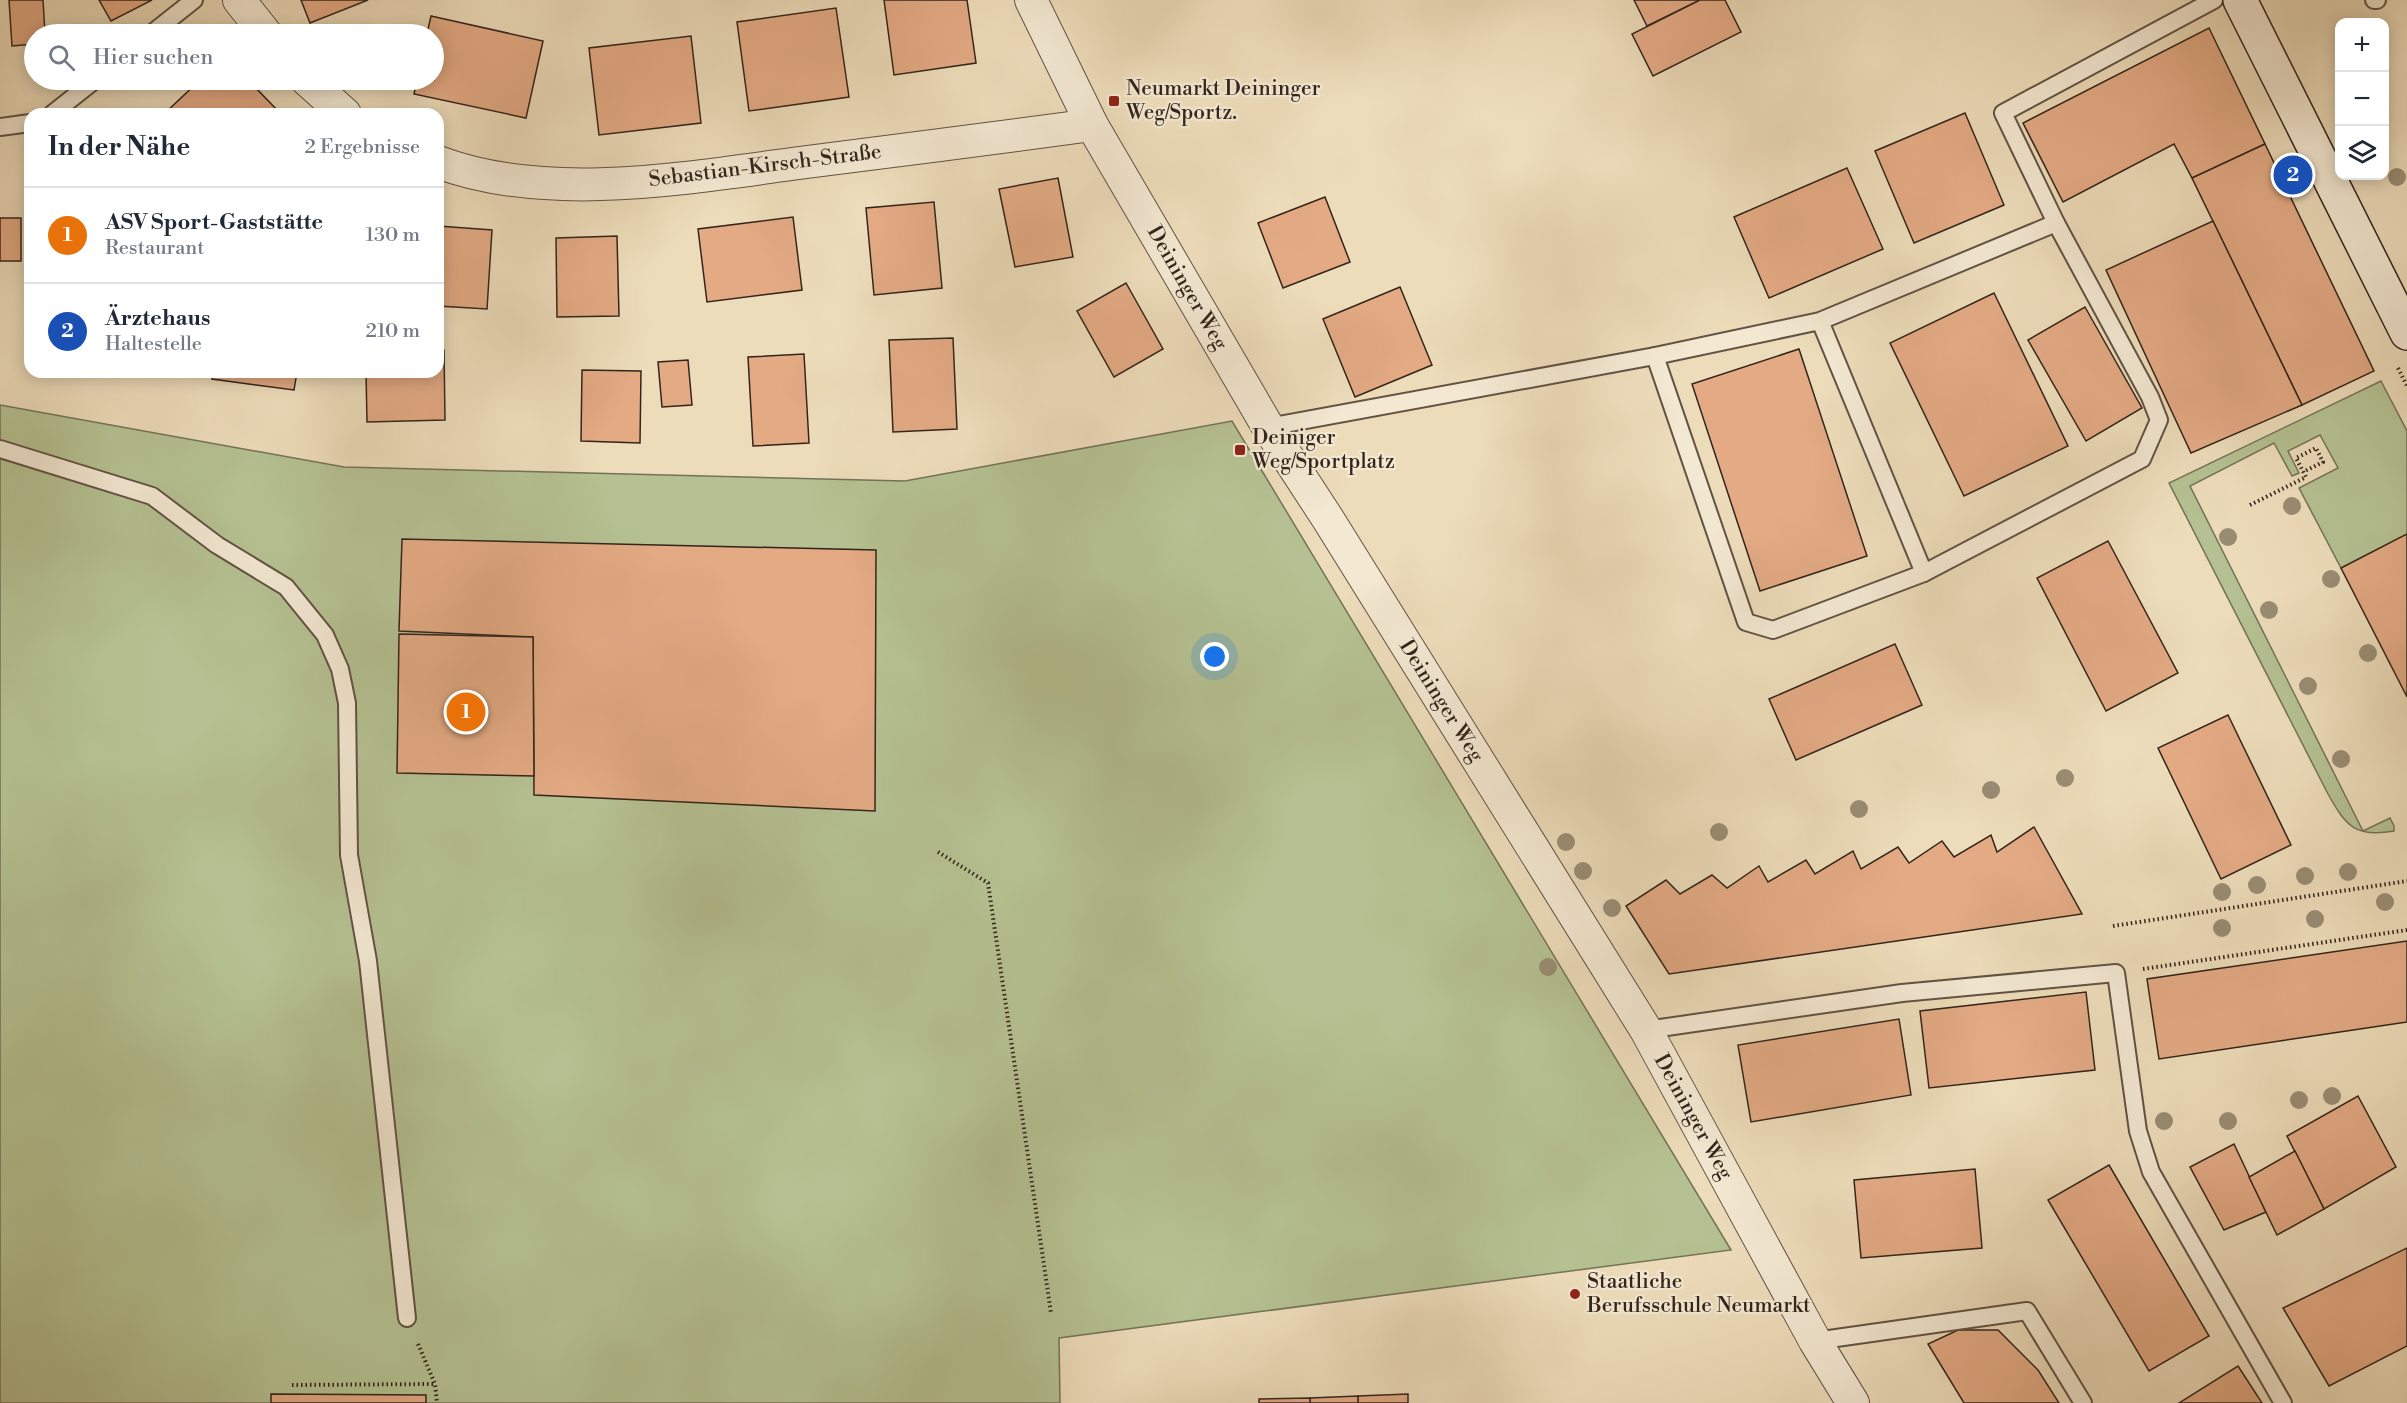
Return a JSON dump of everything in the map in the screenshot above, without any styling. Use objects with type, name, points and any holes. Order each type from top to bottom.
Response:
[{"type":"main road","points":[[2240,0],[2407,333]]},
{"type":"street","points":[[238,0],[258,24]]},
{"type":"street","name":"Deininger Weg","points":[[1031,0],[1092,125],[1268,427],[1328,519],[1646,1030],[1815,1341],[1853,1403]]},
{"type":"street","points":[[318,90],[338,108]]},
{"type":"street","name":"Sebastian-Kirsch-Straße","points":[[444,164],[521,181],[581,184],[725,173],[1092,125]]},
{"type":"lane","points":[[164,24],[194,0]]},
{"type":"lane","points":[[1654,356],[1746,622],[1773,630],[1924,573],[2142,459],[2158,420],[2150,397],[2055,223],[2003,112],[2214,0]]},
{"type":"lane","points":[[60,108],[82,90]]},
{"type":"lane","points":[[0,127],[24,124]]},
{"type":"lane","points":[[1268,427],[1654,356],[1820,321],[2055,223]]},
{"type":"lane","points":[[1820,321],[1924,573]]},
{"type":"lane","points":[[0,449],[152,496],[217,545],[286,587],[325,636],[340,669],[347,702],[349,855],[368,960],[407,1318]]},
{"type":"lane","points":[[1646,1030],[1902,993],[2115,973],[2138,1131],[2151,1172],[2235,1323],[2283,1403]]},
{"type":"lane","points":[[1815,1341],[2027,1311],[2083,1403]]},
{"type":"path","points":[[2250,505],[2306,477],[2303,472],[2295,458],[2316,448],[2323,462],[2303,472]]},
{"type":"path","points":[[938,852],[988,883],[1051,1313]]},
{"type":"path","points":[[2113,926],[2407,881]]},
{"type":"path","points":[[2115,973],[2407,930]]},
{"type":"path","points":[[407,1318],[435,1384],[437,1403]]},
{"type":"path","points":[[292,1385],[435,1384]]},
{"type":"green space","points":[[2381,381],[2407,431],[2407,534],[2341,568],[2299,488],[2338,468],[2320,435],[2288,451],[2299,473],[2292,476],[2274,443],[2190,486],[2363,831],[2390,818],[2394,826],[2394,831],[2370,833],[2361,831],[2347,822],[2328,794],[2169,483]]},
{"type":"green space","points":[[0,405],[344,467],[905,481],[1232,421],[1731,1250],[1059,1338],[1060,1403],[0,1403]]},
{"type":"building","points":[[9,0],[43,0],[44,24],[24,24],[24,45],[12,46]]},
{"type":"building","points":[[99,0],[152,0],[111,21]]},
{"type":"building","points":[[301,0],[368,0],[310,23]]},
{"type":"building","points":[[884,0],[967,0],[976,63],[894,75]]},
{"type":"building","points":[[1634,0],[1700,0],[1647,26]]},
{"type":"building","points":[[1700,0],[1725,0],[1741,32],[1653,76],[1632,34]]},
{"type":"building","points":[[836,8],[849,97],[749,111],[737,22]]},
{"type":"building","points":[[431,16],[543,41],[526,118],[414,94],[415,90],[444,90],[444,24],[429,24]]},
{"type":"building","points":[[2209,28],[2265,144],[2192,178],[2174,144],[2063,202],[2023,123]]},
{"type":"building","points":[[691,36],[701,123],[599,135],[589,48]]},
{"type":"building","points":[[189,90],[258,90],[275,108],[170,108]]},
{"type":"building","points":[[1965,113],[2004,205],[1914,243],[1875,151]]},
{"type":"building","points":[[2265,144],[2374,371],[2302,405],[2192,178]]},
{"type":"building","points":[[1847,168],[1883,249],[1769,298],[1734,217]]},
{"type":"building","points":[[1058,178],[1073,257],[1015,267],[999,189]]},
{"type":"building","points":[[1325,197],[1350,262],[1283,288],[1258,223]]},
{"type":"building","points":[[934,202],[942,288],[874,295],[866,208]]},
{"type":"building","points":[[793,217],[802,290],[707,302],[698,229]]},
{"type":"building","points":[[0,218],[21,218],[21,261],[0,261]]},
{"type":"building","points":[[2213,221],[2302,405],[2191,453],[2106,270]]},
{"type":"building","points":[[444,226],[492,230],[487,309],[444,306]]},
{"type":"building","points":[[617,236],[619,316],[557,317],[556,238]]},
{"type":"building","points":[[1126,283],[1163,349],[1114,377],[1077,311]]},
{"type":"building","points":[[1400,287],[1432,365],[1355,397],[1323,319]]},
{"type":"building","points":[[1994,293],[2068,446],[1964,496],[1890,343]]},
{"type":"building","points":[[2085,307],[2142,408],[2086,441],[2028,340]]},
{"type":"building","points":[[953,338],[957,429],[893,432],[889,340]]},
{"type":"building","points":[[1799,349],[1867,556],[1760,591],[1692,384]]},
{"type":"building","points":[[444,350],[445,420],[367,422],[366,378],[444,378]]},
{"type":"building","points":[[804,354],[809,443],[753,446],[748,357]]},
{"type":"building","points":[[688,360],[692,405],[662,407],[658,362]]},
{"type":"building","points":[[582,370],[641,371],[640,443],[581,441]]},
{"type":"building","points":[[212,378],[296,378],[294,390]]},
{"type":"building","points":[[2407,534],[2407,697],[2341,568]]},
{"type":"building","points":[[402,539],[876,550],[875,811],[534,795],[533,637],[399,631]]},
{"type":"building","points":[[2108,541],[2178,673],[2106,711],[2037,578]]},
{"type":"building","points":[[399,634],[533,637],[534,776],[397,773]]},
{"type":"building","points":[[1895,644],[1922,705],[1796,760],[1769,699]]},
{"type":"building","points":[[2228,715],[2291,845],[2221,879],[2158,748]]},
{"type":"building","points":[[2034,827],[2082,914],[1669,974],[1626,906],[1666,880],[1680,894],[1712,875],[1727,888],[1759,866],[1768,882],[1806,860],[1815,874],[1853,851],[1861,869],[1898,847],[1909,863],[1942,841],[1954,857],[1991,835],[1997,852]]},
{"type":"building","points":[[2407,941],[2407,1022],[2159,1059],[2147,979]]},
{"type":"building","points":[[2086,992],[2095,1070],[1929,1088],[1920,1011]]},
{"type":"building","points":[[1899,1019],[1911,1095],[1751,1122],[1738,1045]]},
{"type":"building","points":[[2358,1096],[2396,1167],[2324,1209],[2287,1136]]},
{"type":"building","points":[[2234,1144],[2266,1212],[2224,1230],[2190,1167]]},
{"type":"building","points":[[2295,1151],[2324,1209],[2277,1235],[2249,1177]]},
{"type":"building","points":[[2109,1165],[2209,1336],[2149,1371],[2048,1200]]},
{"type":"building","points":[[1975,1169],[1982,1248],[1861,1258],[1854,1180]]},
{"type":"building","points":[[2407,1248],[2407,1346],[2329,1386],[2283,1308]]},
{"type":"building","points":[[1958,1330],[1998,1330],[2038,1370],[2059,1403],[1964,1403],[1928,1344]]},
{"type":"building","points":[[2238,1366],[2262,1403],[2179,1403]]},
{"type":"building","points":[[271,1394],[426,1395],[426,1403],[271,1403]]},
{"type":"building","points":[[1408,1394],[1408,1403],[1358,1403],[1358,1396]]},
{"type":"building","points":[[1358,1396],[1358,1403],[1310,1403],[1310,1398]]},
{"type":"building","points":[[1310,1398],[1310,1403],[1259,1403],[1259,1399]]},
{"type":"place","name":"Neumarkt Deininger Weg/Sportz.","points":[[1114,101]]},
{"type":"place","name":"Ärztehaus","points":[[2293,175]]},
{"type":"place","name":"Deiniger Weg/Sportplatz","points":[[1240,450]]},
{"type":"place","name":"ASV Sport-Gaststätte","points":[[466,712]]},
{"type":"place","name":"Staatliche Berufsschule Neumarkt","points":[[1575,1294]]}]
